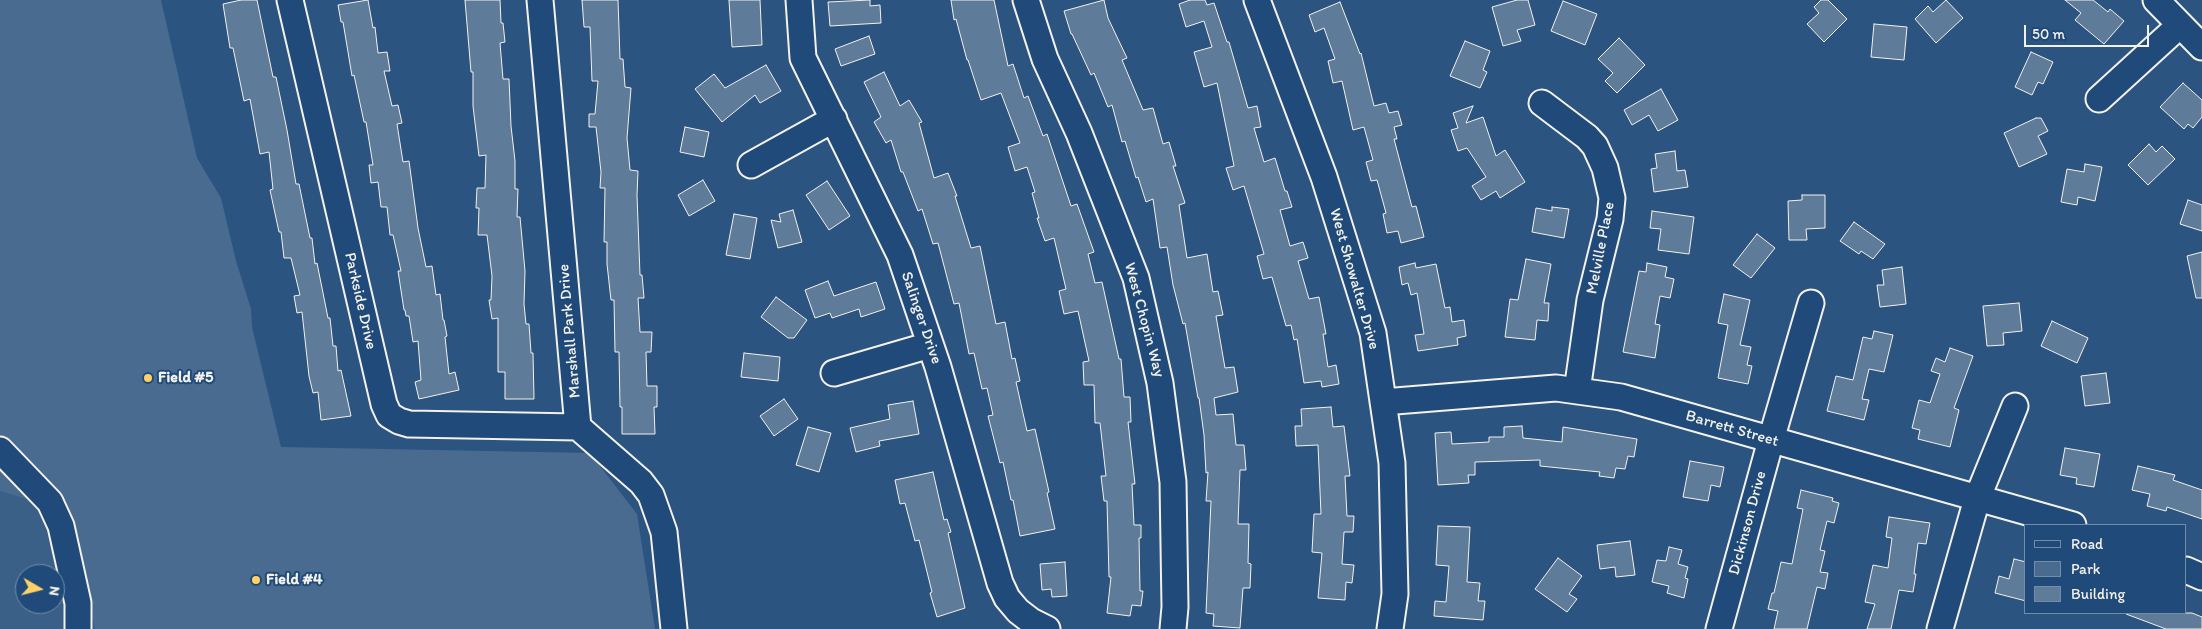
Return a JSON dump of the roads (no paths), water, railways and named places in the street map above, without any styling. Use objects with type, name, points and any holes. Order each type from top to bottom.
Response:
[{"type":"street","name":"Parkside Drive","points":[[290,0],[384,404],[390,414],[399,421],[409,424],[578,427]]},
{"type":"street","name":"Marshall Park Drive","points":[[540,0],[578,427]]},
{"type":"street","name":"Salinger Drive","points":[[799,0],[803,58],[900,254],[930,345],[1000,583],[1007,598],[1018,611],[1031,622],[1047,629]]},
{"type":"street","name":"West Chopin Way","points":[[1026,0],[1045,59],[1079,132],[1136,278],[1160,383],[1173,482],[1175,607],[1173,629]]},
{"type":"street","name":"West Showalter Drive","points":[[1257,0],[1324,177],[1370,324],[1392,462],[1395,594],[1390,629]]},
{"type":"street","points":[[2156,0],[2202,47]]},
{"type":"street","points":[[2099,99],[2180,25]]},
{"type":"street","name":"Melville Place","points":[[1542,103],[1588,137],[1606,168],[1612,198],[1610,219],[1590,300],[1577,391]]},
{"type":"street","points":[[751,166],[834,120]]},
{"type":"street","name":"Dickinson Drive","points":[[1719,629],[1811,303]]},
{"type":"street","points":[[834,372],[930,345]]},
{"type":"street","name":"Barrett Street","points":[[1383,402],[1556,388],[1621,397],[2069,524]]},
{"type":"street","points":[[1940,629],[1977,499],[2015,406]]},
{"type":"street","points":[[578,427],[641,482],[651,495],[664,532],[674,629]]},
{"type":"street","points":[[0,450],[50,502],[61,526],[78,603],[78,629]]},
{"type":"street","points":[[2187,570],[2202,577]]},
{"type":"place","name":"Field #5","points":[[148,378]]},
{"type":"place","name":"Field #4","points":[[256,580]]}]
